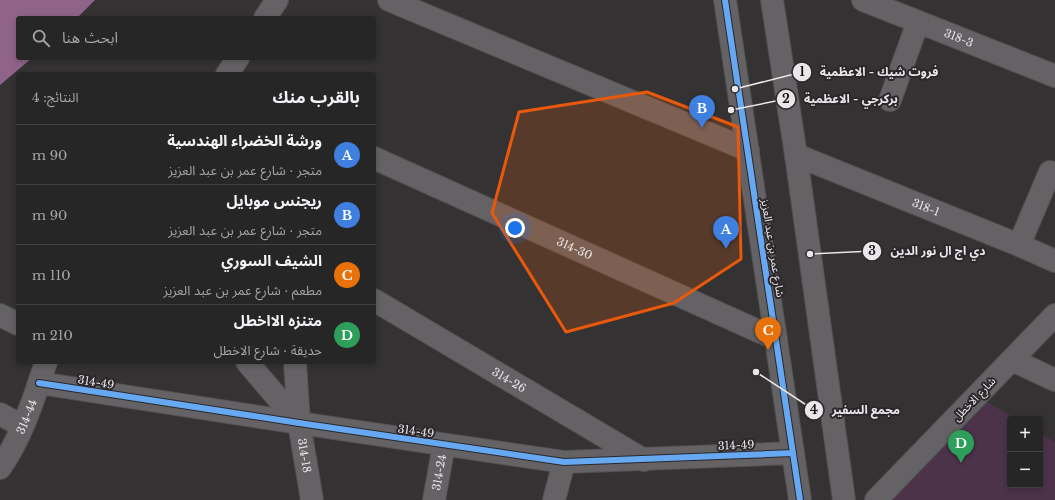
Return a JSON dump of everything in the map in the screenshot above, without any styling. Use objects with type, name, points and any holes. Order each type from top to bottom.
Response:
[{"type":"street","points":[[266,16],[277,0]]},
{"type":"street","points":[[389,0],[748,150]]},
{"type":"street","name":"شارع عمر بن عبد العزيز","points":[[725,0],[800,500]]},
{"type":"street","points":[[772,0],[796,155],[844,500]]},
{"type":"street","name":"318-3","points":[[862,0],[1055,76]]},
{"type":"street","points":[[890,100],[918,22]]},
{"type":"street","points":[[228,72],[237,60]]},
{"type":"street","name":"318-1","points":[[796,155],[1055,261]]},
{"type":"street","name":"314-30","points":[[376,159],[776,339]]},
{"type":"street","points":[[1019,245],[1050,172]]},
{"type":"street","name":"314-26","points":[[376,301],[644,460]]},
{"type":"street","points":[[0,315],[16,323]]},
{"type":"street","name":"شارع الاخطل","points":[[876,500],[1055,315]]},
{"type":"street","points":[[1012,360],[1055,380]]},
{"type":"street","name":"314-44","points":[[0,468],[10,453],[22,426],[45,364]]},
{"type":"street","points":[[249,364],[299,423]]},
{"type":"street","name":"314-18","points":[[295,364],[299,423],[312,500]]},
{"type":"street","name":"314-49","points":[[39,383],[564,462],[793,453]]},
{"type":"street","points":[[0,414],[22,426]]},
{"type":"street","name":"314-24","points":[[434,500],[444,445]]},
{"type":"street","points":[[554,500],[564,462]]},
{"type":"highlighted area","points":[[647,92],[738,127],[741,259],[674,303],[566,332],[492,213],[519,112]]},
{"type":"shaded area","points":[[0,0],[95,0],[79,16],[16,16],[16,60],[30,60],[0,85]]},
{"type":"shaded area","points":[[977,396],[1011,416],[1007,416],[1007,488],[1043,488],[1043,435],[1055,442],[1055,500],[876,500]]},
{"type":"cycle path","points":[[725,0],[800,500]]},
{"type":"cycle path","points":[[39,383],[564,462],[793,453]]},
{"type":"place","name":"فروت شيك - الاعظمية","points":[[735,89]]},
{"type":"place","name":"بركرجي - الاعظمية","points":[[731,110]]},
{"type":"place","name":"ريجنس موبايل","points":[[702,128]]},
{"type":"place","name":"ورشة الخضراء الهندسية","points":[[726,249]]},
{"type":"place","name":"دي اج ال نور الدين","points":[[810,254]]},
{"type":"place","name":"الشيف السوري","points":[[768,350]]},
{"type":"place","name":"مجمع السفير","points":[[756,372]]},
{"type":"place","name":"متنزه الااخطل","points":[[961,463]]}]
